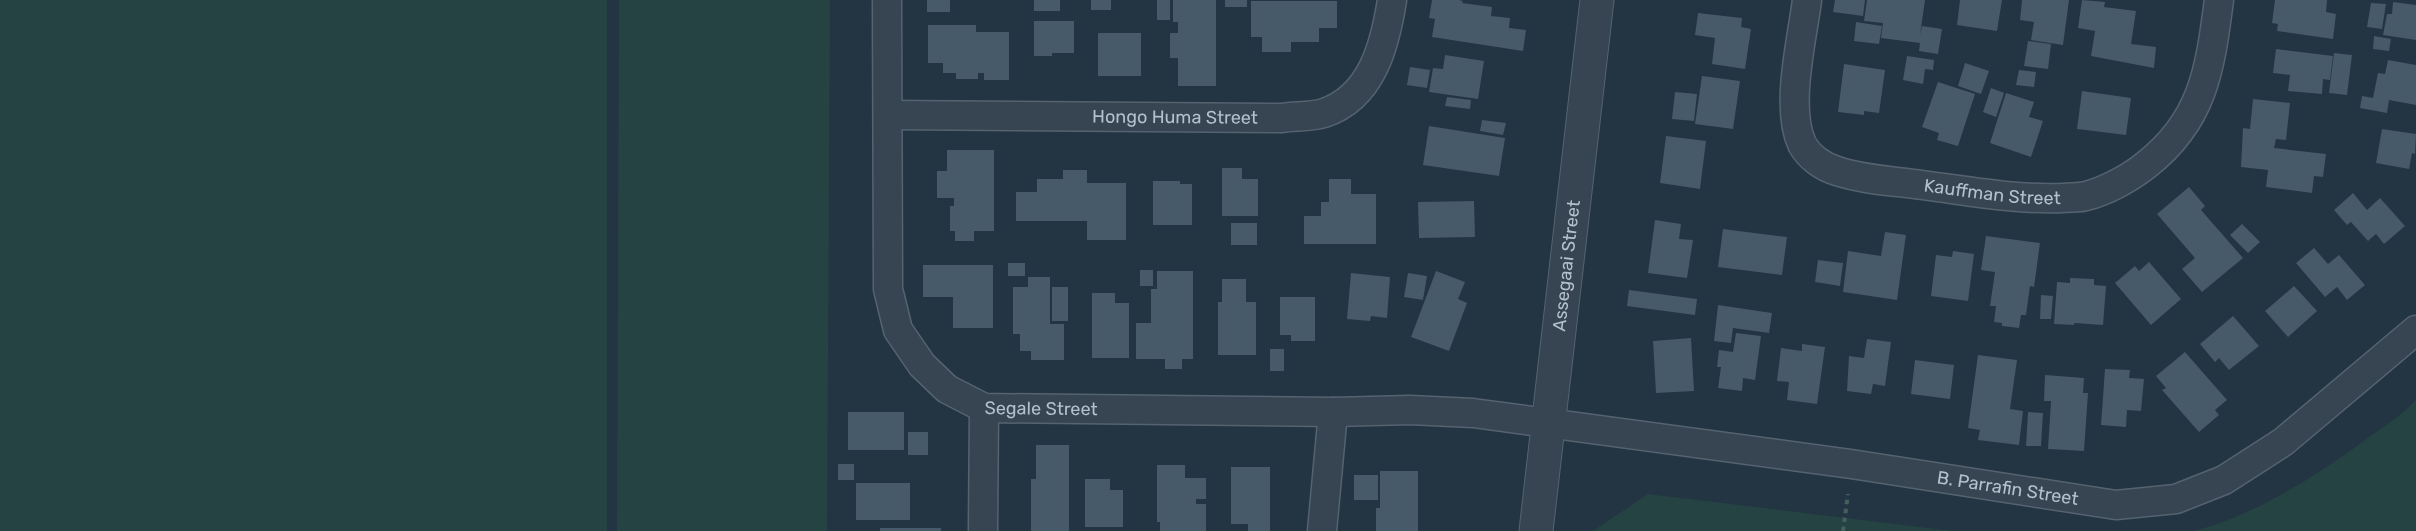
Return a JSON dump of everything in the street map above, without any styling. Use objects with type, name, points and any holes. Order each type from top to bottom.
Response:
[{"type":"street","name":"Segale Street","points":[[887,0],[888,289],[898,330],[922,365],[947,389],[984,408],[1333,412],[1410,410],[1473,413],[1548,424]]},
{"type":"street","name":"Hongo Huma Street","points":[[889,115],[1282,118],[1323,113],[1348,100],[1365,84],[1387,30],[1392,0]]},
{"type":"street","name":"Assegaai Street","points":[[1536,531],[1597,0]]},
{"type":"street","name":"Kauffman Street","points":[[1807,0],[1795,92],[1794,121],[1803,145],[1817,162],[1836,171],[1870,178],[2009,197],[2046,198],[2085,196],[2115,184],[2145,166],[2168,145],[2192,114],[2205,81],[2219,0]]},
{"type":"street","name":"B. Parrafin Street","points":[[1548,424],[1851,464],[2105,504],[2176,499],[2224,480],[2283,442],[2416,330]]},
{"type":"street","points":[[983,531],[984,408]]},
{"type":"street","points":[[1322,531],[1333,412]]},
{"type":"green space","points":[[0,0],[607,0],[607,531],[0,531]]},
{"type":"green space","points":[[619,0],[830,0],[827,531],[617,531]]},
{"type":"green space","points":[[2416,400],[2416,531],[2194,531],[2238,516],[2302,482],[2390,423]]},
{"type":"green space","points":[[1648,494],[1953,531],[1593,531]]},
{"type":"building","points":[[927,0],[950,0],[950,12],[927,12]]},
{"type":"building","points":[[1034,0],[1060,0],[1060,11],[1034,11]]},
{"type":"building","points":[[1091,0],[1111,0],[1111,10],[1091,10]]},
{"type":"building","points":[[1157,0],[1170,0],[1170,20],[1157,20]]},
{"type":"building","points":[[1173,0],[1216,0],[1216,86],[1178,86],[1178,58],[1170,58],[1170,33],[1178,33],[1178,22],[1173,22]]},
{"type":"building","points":[[1225,0],[1247,0],[1247,7],[1225,7]]},
{"type":"building","points":[[1432,0],[1459,0],[1463,1],[1462,3],[1492,7],[1491,16],[1510,18],[1509,28],[1526,30],[1523,51],[1432,37],[1435,19],[1429,18]]},
{"type":"building","points":[[1835,0],[1865,0],[1863,16],[1833,12]]},
{"type":"building","points":[[1867,0],[1925,0],[1920,35],[1922,26],[1942,29],[1938,54],[1919,51],[1920,43],[1881,38],[1883,23],[1864,21]]},
{"type":"building","points":[[1960,0],[2002,0],[1997,31],[1957,25]]},
{"type":"building","points":[[2022,0],[2069,0],[2063,45],[2031,40],[2034,22],[2020,20]]},
{"type":"building","points":[[2082,0],[2105,2],[2104,7],[2136,11],[2131,44],[2156,47],[2154,68],[2091,56],[2095,31],[2078,28]]},
{"type":"building","points":[[2275,0],[2327,0],[2326,12],[2336,14],[2333,39],[2277,31],[2278,24],[2272,23]]},
{"type":"building","points":[[1251,1],[1337,1],[1337,28],[1319,28],[1319,42],[1291,42],[1291,52],[1262,52],[1262,37],[1251,37]]},
{"type":"building","points":[[2393,2],[2416,5],[2416,40],[2383,35],[2387,14],[2392,14]]},
{"type":"building","points":[[2371,3],[2386,4],[2382,29],[2367,27]]},
{"type":"building","points":[[1698,13],[1742,18],[1741,27],[1751,29],[1745,69],[1712,64],[1715,38],[1695,35]]},
{"type":"building","points":[[1034,21],[1074,21],[1074,53],[1034,56]]},
{"type":"building","points":[[1856,22],[1882,26],[1879,44],[1854,41]]},
{"type":"building","points":[[928,25],[976,25],[976,32],[1009,32],[1009,80],[984,80],[984,73],[978,73],[978,79],[956,79],[956,73],[943,73],[943,63],[928,63]]},
{"type":"building","points":[[1098,33],[1141,33],[1141,76],[1098,76]]},
{"type":"building","points":[[2374,36],[2391,39],[2389,51],[2373,49]]},
{"type":"building","points":[[2028,41],[2051,44],[2048,69],[2024,66]]},
{"type":"building","points":[[2276,49],[2333,56],[2330,80],[2323,79],[2322,94],[2288,91],[2290,75],[2273,73]]},
{"type":"building","points":[[2334,53],[2352,55],[2347,95],[2329,93]]},
{"type":"building","points":[[1445,55],[1484,61],[1478,99],[1429,92],[1433,68],[1443,69]]},
{"type":"building","points":[[1907,56],[1934,60],[1933,70],[1925,69],[1923,84],[1903,80]]},
{"type":"building","points":[[2388,60],[2416,65],[2416,105],[2389,100],[2387,113],[2360,108],[2362,96],[2373,98],[2378,73],[2385,74]]},
{"type":"building","points":[[1965,63],[1989,71],[1981,94],[1958,86]]},
{"type":"building","points":[[1844,64],[1885,70],[1879,113],[1864,111],[1864,115],[1838,112]]},
{"type":"building","points":[[1410,67],[1430,70],[1427,88],[1407,85]]},
{"type":"building","points":[[2019,70],[2036,72],[2034,87],[2016,85]]},
{"type":"building","points":[[1702,76],[1740,81],[1733,129],[1695,124]]},
{"type":"building","points":[[1938,82],[1975,94],[1958,146],[1937,140],[1939,133],[1922,127]]},
{"type":"building","points":[[1991,88],[2004,93],[1996,117],[1983,112]]},
{"type":"building","points":[[2082,91],[2131,98],[2126,135],[2077,129]]},
{"type":"building","points":[[1675,92],[1697,94],[1694,121],[1672,119]]},
{"type":"building","points":[[2006,93],[2034,102],[2029,117],[2043,121],[2031,157],[1990,143]]},
{"type":"building","points":[[1447,97],[1471,100],[1470,109],[1445,106]]},
{"type":"building","points":[[2253,99],[2290,103],[2286,140],[2276,139],[2274,148],[2326,154],[2323,177],[2314,176],[2312,193],[2266,187],[2268,170],[2241,167],[2243,128],[2250,129]]},
{"type":"building","points":[[1482,120],[1506,123],[1503,135],[1480,131]]},
{"type":"building","points":[[1429,126],[1505,138],[1499,176],[1423,165]]},
{"type":"building","points":[[2382,129],[2416,134],[2415,154],[2412,153],[2409,169],[2376,163]]},
{"type":"building","points":[[1666,136],[1706,141],[1700,189],[1660,183]]},
{"type":"building","points":[[947,150],[994,150],[994,231],[974,231],[974,241],[955,241],[955,231],[950,231],[950,206],[954,206],[954,198],[937,198],[937,171],[947,171]]},
{"type":"building","points":[[1222,168],[1242,168],[1242,179],[1258,179],[1258,216],[1222,216]]},
{"type":"building","points":[[1063,170],[1087,170],[1087,183],[1126,183],[1126,240],[1087,240],[1087,221],[1016,221],[1016,192],[1037,192],[1037,179],[1063,179]]},
{"type":"building","points":[[1329,179],[1351,179],[1351,194],[1376,194],[1376,244],[1304,244],[1304,216],[1321,216],[1321,202],[1329,202]]},
{"type":"building","points":[[1153,181],[1180,181],[1180,184],[1192,184],[1192,225],[1153,225]]},
{"type":"building","points":[[2189,187],[2205,206],[2201,210],[2243,258],[2202,292],[2182,269],[2195,258],[2157,214]]},
{"type":"building","points":[[2353,193],[2367,210],[2380,198],[2405,226],[2384,244],[2376,234],[2368,241],[2351,222],[2347,225],[2334,210]]},
{"type":"building","points":[[1474,201],[1475,237],[1419,238],[1418,202]]},
{"type":"building","points":[[1655,220],[1681,224],[1679,239],[1693,240],[1687,278],[1648,273]]},
{"type":"building","points":[[1231,223],[1257,223],[1257,245],[1231,245]]},
{"type":"building","points":[[2242,224],[2260,242],[2248,253],[2230,235]]},
{"type":"building","points":[[1723,229],[1787,237],[1782,275],[1718,267]]},
{"type":"building","points":[[1885,232],[1906,235],[1897,300],[1843,292],[1848,251],[1881,256]]},
{"type":"building","points":[[1986,236],[2040,243],[2034,287],[2030,286],[2026,315],[2021,315],[2019,328],[2002,326],[2002,323],[1994,322],[1996,306],[1990,306],[1995,272],[1981,270]]},
{"type":"building","points":[[2314,248],[2328,264],[2339,255],[2365,285],[2347,300],[2337,287],[2325,297],[2296,263]]},
{"type":"building","points":[[1953,251],[1974,254],[1968,301],[1931,296],[1936,255],[1952,257]]},
{"type":"building","points":[[1818,260],[1843,263],[1840,286],[1815,282]]},
{"type":"building","points":[[2149,262],[2181,299],[2151,325],[2115,283],[2135,266],[2139,271]]},
{"type":"building","points":[[1008,263],[1025,263],[1025,276],[1008,276]]},
{"type":"building","points":[[923,265],[993,265],[993,328],[953,328],[953,297],[923,297]]},
{"type":"building","points":[[1140,270],[1153,270],[1153,286],[1140,286]]},
{"type":"building","points":[[1157,271],[1193,271],[1193,359],[1182,359],[1182,369],[1165,369],[1165,359],[1136,359],[1136,323],[1151,323],[1151,289],[1157,289]]},
{"type":"building","points":[[1436,271],[1465,282],[1458,299],[1467,303],[1449,351],[1411,337]]},
{"type":"building","points":[[1351,273],[1390,277],[1387,318],[1371,316],[1370,321],[1347,319]]},
{"type":"building","points":[[1408,273],[1427,276],[1423,300],[1404,297]]},
{"type":"building","points":[[1028,277],[1050,277],[1050,324],[1064,324],[1064,360],[1031,360],[1031,351],[1020,351],[1020,334],[1013,334],[1013,287],[1028,287]]},
{"type":"building","points":[[2070,278],[2094,279],[2094,285],[2106,286],[2103,325],[2054,324],[2057,282],[2070,283]]},
{"type":"building","points":[[1222,279],[1246,279],[1246,302],[1256,302],[1256,355],[1218,355],[1218,302],[1222,302]]},
{"type":"building","points":[[2294,286],[2317,311],[2288,337],[2265,311]]},
{"type":"building","points":[[1052,287],[1068,287],[1068,321],[1052,321]]},
{"type":"building","points":[[1629,290],[1697,299],[1695,315],[1627,306]]},
{"type":"building","points":[[1092,293],[1115,293],[1115,303],[1129,303],[1129,358],[1092,358]]},
{"type":"building","points":[[2041,295],[2053,296],[2051,319],[2040,319]]},
{"type":"building","points":[[1280,297],[1315,297],[1315,341],[1291,341],[1291,335],[1280,335]]},
{"type":"building","points":[[1718,305],[1772,313],[1769,333],[1733,328],[1731,343],[1714,341]]},
{"type":"building","points":[[2233,316],[2259,346],[2229,370],[2219,358],[2215,362],[2200,344]]},
{"type":"building","points":[[1736,333],[1761,336],[1755,380],[1743,378],[1742,391],[1718,388],[1721,367],[1717,367],[1719,350],[1733,352]]},
{"type":"building","points":[[1691,338],[1694,391],[1656,393],[1653,341]]},
{"type":"building","points":[[1867,339],[1891,342],[1885,386],[1873,384],[1871,394],[1847,391],[1849,356],[1864,358]]},
{"type":"building","points":[[1802,344],[1825,347],[1817,404],[1787,400],[1789,382],[1777,381],[1781,348],[1802,351]]},
{"type":"building","points":[[1270,349],[1284,349],[1284,371],[1270,371]]},
{"type":"building","points":[[2185,352],[2227,400],[2215,410],[2219,415],[2199,432],[2162,390],[2166,388],[2156,376]]},
{"type":"building","points":[[1978,355],[2017,360],[2010,409],[2023,411],[2019,445],[1978,440],[1980,430],[1968,428]]},
{"type":"building","points":[[1915,360],[1954,365],[1950,399],[1911,394]]},
{"type":"building","points":[[2105,369],[2130,370],[2129,378],[2144,379],[2141,411],[2127,410],[2126,427],[2101,425]]},
{"type":"building","points":[[2045,375],[2084,378],[2083,393],[2088,393],[2084,451],[2048,449],[2051,401],[2044,401]]},
{"type":"building","points":[[848,412],[904,412],[904,450],[848,450]]},
{"type":"building","points":[[2028,412],[2043,413],[2041,446],[2026,446]]},
{"type":"building","points":[[908,432],[928,432],[928,455],[908,455]]},
{"type":"building","points":[[1036,445],[1069,445],[1069,531],[1031,531],[1031,479],[1036,479]]},
{"type":"building","points":[[838,464],[854,464],[854,480],[838,480]]},
{"type":"building","points":[[1157,465],[1185,465],[1185,478],[1206,478],[1206,499],[1196,499],[1196,504],[1206,504],[1206,531],[1160,531],[1160,522],[1157,522]]},
{"type":"building","points":[[1231,467],[1270,467],[1270,531],[1248,531],[1248,524],[1231,524]]},
{"type":"building","points":[[1380,471],[1418,471],[1418,531],[1376,531],[1376,508],[1380,508]]},
{"type":"building","points":[[1354,475],[1378,475],[1378,500],[1354,500]]},
{"type":"building","points":[[1085,479],[1110,479],[1110,490],[1123,490],[1123,527],[1085,527]]},
{"type":"building","points":[[856,483],[910,483],[910,520],[856,520]]},
{"type":"building","points":[[880,528],[941,528],[941,531],[880,531]]}]
